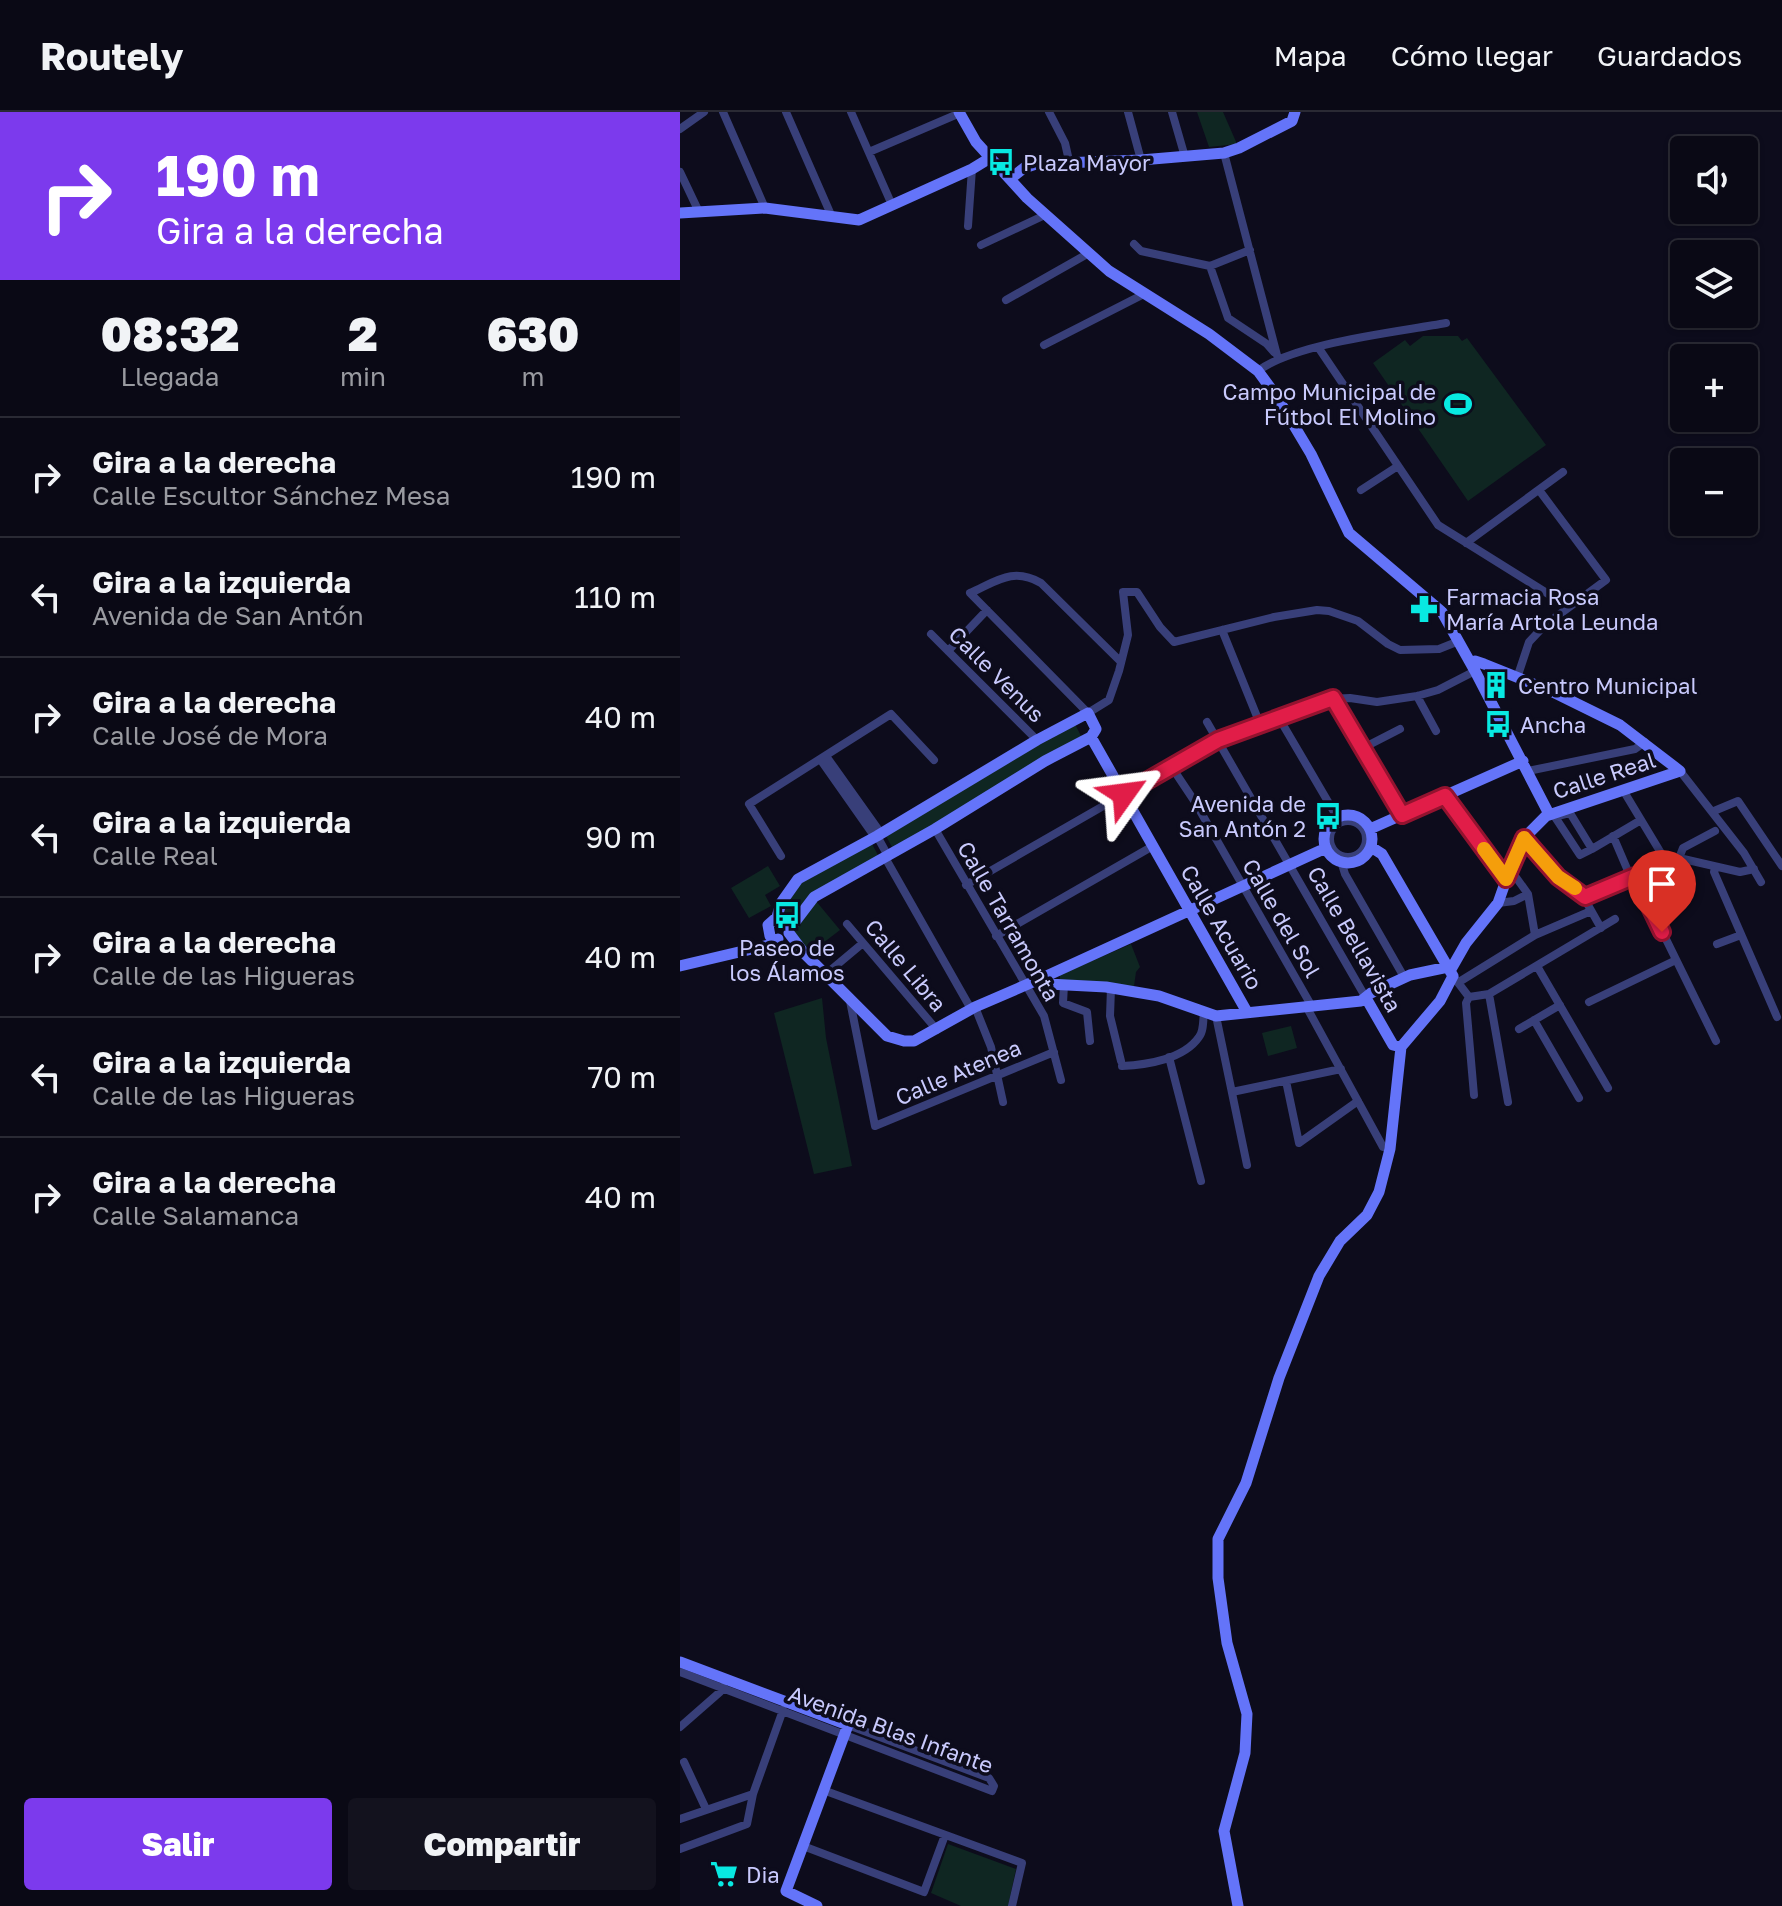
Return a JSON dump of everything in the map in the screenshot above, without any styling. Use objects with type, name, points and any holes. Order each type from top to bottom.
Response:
[{"type":"street","points":[[680,129],[704,112]]},
{"type":"street","points":[[723,112],[765,208]]},
{"type":"street","points":[[786,112],[832,217]]},
{"type":"street","points":[[851,112],[892,205]]},
{"type":"street","points":[[869,152],[960,112],[976,142],[990,158],[1045,215],[1109,271],[1209,334],[1258,371],[1311,454],[1349,533],[1442,612],[1549,814]]},
{"type":"street","points":[[1049,112],[1065,143],[1070,165]]},
{"type":"street","points":[[1128,112],[1141,160]]},
{"type":"street","points":[[1172,112],[1185,157]]},
{"type":"street","points":[[1010,179],[1024,168],[1036,164],[1070,165],[1224,153],[1239,148],[1294,117]]},
{"type":"street","points":[[1224,153],[1276,351]]},
{"type":"street","points":[[680,213],[765,208],[859,220],[990,158]]},
{"type":"street","points":[[968,226],[972,169]]},
{"type":"street","points":[[680,172],[699,212]]},
{"type":"street","points":[[981,245],[1045,215]]},
{"type":"street","points":[[1134,244],[1141,251],[1210,266],[1250,250]]},
{"type":"street","points":[[1006,300],[1089,253]]},
{"type":"street","points":[[1210,266],[1228,318],[1276,351],[1318,347],[1446,323]]},
{"type":"street","points":[[1044,345],[1144,294]]},
{"type":"street","points":[[1318,347],[1438,525],[1569,607]]},
{"type":"street","points":[[1258,371],[1276,351]]},
{"type":"street","points":[[1361,490],[1398,466]]},
{"type":"street","points":[[1466,543],[1563,472]]},
{"type":"street","points":[[1517,678],[1529,642],[1545,625],[1606,580],[1539,490]]},
{"type":"street","points":[[680,966],[778,936],[795,922],[814,897],[1089,738],[1096,729],[1088,713],[970,593],[1014,575],[1026,575],[1041,583],[1121,662]]},
{"type":"street","points":[[1326,848],[973,1008],[914,1041],[887,1036],[804,953],[778,936],[768,925],[777,917],[781,903],[798,879],[1109,700],[1128,635],[1123,592],[1137,592],[1174,642],[1274,617],[1317,610],[1358,621],[1400,650],[1439,649],[1459,641]]},
{"type":"street","points":[[948,651],[987,610]]},
{"type":"street","points":[[1222,630],[1260,724]]},
{"type":"street","name":"Calle Venus","points":[[931,634],[1037,740]]},
{"type":"street","points":[[966,885],[1218,740],[1333,698],[1377,702],[1438,690],[1473,667],[1488,668],[1551,691],[1620,725],[1645,742],[1680,771],[1714,811],[1761,882]]},
{"type":"street","points":[[1417,696],[1436,731]]},
{"type":"street","points":[[1333,698],[1402,815]]},
{"type":"street","points":[[781,856],[749,804],[891,714],[934,760]]},
{"type":"street","points":[[1279,718],[1337,817]]},
{"type":"street","name":"Calle Acuario","points":[[1077,719],[1124,794],[1247,1012]]},
{"type":"street","name":"Calle Bellavista","points":[[1207,722],[1393,1045],[1401,1047]]},
{"type":"street","points":[[1363,748],[1400,729]]},
{"type":"street","points":[[1365,827],[1362,850],[1348,857],[1338,853],[1331,844],[1334,828],[1349,821],[1365,827],[1525,766],[1635,749],[1645,742]]},
{"type":"street","points":[[823,758],[872,833],[877,836],[888,856],[887,861],[973,1008],[991,1047],[1003,1102]]},
{"type":"street","name":"Calle del Sol","points":[[1171,766],[1243,886],[1383,1147],[1390,1149]]},
{"type":"street","name":"Calle Real","points":[[1401,1047],[1440,1001],[1466,943],[1498,903],[1524,838],[1549,814],[1680,771]]},
{"type":"street","points":[[1623,790],[1667,863]]},
{"type":"street","points":[[1445,796],[1528,894],[1535,935]]},
{"type":"street","points":[[1714,811],[1738,801],[1782,866]]},
{"type":"street","points":[[1592,849],[1570,813],[1555,817],[1580,855],[1592,849],[1641,820]]},
{"type":"street","points":[[1404,977],[1345,874],[1341,861],[1326,848],[1325,832],[1337,817],[1355,816],[1365,827],[1371,847],[1382,854],[1452,974],[1469,997]]},
{"type":"street","name":"Calle Tarramonta","points":[[935,829],[1044,1016],[1061,1080]]},
{"type":"street","points":[[1679,858],[1683,848],[1715,831]]},
{"type":"street","points":[[1613,836],[1716,1041]]},
{"type":"street","points":[[1524,838],[1558,877],[1585,897],[1601,928]]},
{"type":"street","points":[[996,936],[1153,846]]},
{"type":"street","points":[[1341,861],[1356,861],[1371,847]]},
{"type":"street","points":[[1585,897],[1679,858],[1740,872],[1754,869]]},
{"type":"street","points":[[1715,868],[1714,872],[1777,1017]]},
{"type":"street","points":[[1498,903],[1514,901],[1528,894]]},
{"type":"street","points":[[1042,978],[1048,984],[1159,996],[1210,1014],[1361,1001],[1404,977],[1452,974],[1591,911]]},
{"type":"street","points":[[777,917],[785,919],[778,936]]},
{"type":"street","points":[[1469,997],[1489,994],[1615,919]]},
{"type":"street","name":"Calle Libra","points":[[847,924],[937,1030]]},
{"type":"street","points":[[1717,944],[1741,935]]},
{"type":"street","points":[[826,974],[863,943]]},
{"type":"street","points":[[1589,1002],[1676,960]]},
{"type":"street","points":[[1537,966],[1608,1088]]},
{"type":"street","points":[[1064,985],[1063,1003],[1087,1012],[1090,1041]]},
{"type":"street","points":[[1114,989],[1111,1020],[1122,1064],[1146,1065],[1189,1046],[1201,1035],[1210,1014]]},
{"type":"street","points":[[1489,994],[1508,1102]]},
{"type":"street","points":[[1469,997],[1466,1003],[1474,1095]]},
{"type":"street","name":"Calle Atenea","points":[[850,1000],[875,1126],[1054,1052]]},
{"type":"street","points":[[1519,1029],[1560,1005]]},
{"type":"street","points":[[1210,1014],[1232,1092],[1247,1165]]},
{"type":"street","points":[[1534,1020],[1579,1098]]},
{"type":"street","points":[[1238,1906],[1224,1831],[1245,1753],[1247,1714],[1227,1643],[1218,1578],[1218,1539],[1246,1483],[1279,1378],[1319,1276],[1340,1241],[1367,1215],[1379,1192],[1390,1149],[1401,1047]]},
{"type":"street","points":[[1169,1057],[1201,1181]]},
{"type":"street","points":[[1232,1092],[1341,1069]]},
{"type":"street","points":[[1286,1081],[1299,1143],[1358,1101]]},
{"type":"street","name":"Avenida Blas Infante","points":[[680,1662],[724,1684]]},
{"type":"street","name":"Avenida Blas Infante","points":[[680,1672],[784,1706],[992,1791],[994,1786],[989,1778],[846,1730]]},
{"type":"street","points":[[680,1727],[724,1684]]},
{"type":"street","points":[[680,1849],[747,1824],[753,1794],[784,1706]]},
{"type":"street","points":[[817,1906],[786,1891],[846,1730]]},
{"type":"street","points":[[684,1762],[706,1809]]},
{"type":"street","points":[[823,1790],[1022,1863],[1012,1906]]},
{"type":"street","points":[[680,1819],[753,1794]]},
{"type":"street","points":[[803,1846],[924,1892],[945,1835]]},
{"type":"green space","points":[[1197,112],[1223,112],[1237,144],[1209,147]]},
{"type":"green space","name":"Campo Municipal de Fútbol El Molino","points":[[1423,336],[1458,336],[1462,341],[1467,338],[1546,445],[1468,501],[1373,363],[1405,340],[1410,346]]},
{"type":"green space","points":[[1075,724],[1082,738],[893,849],[886,836],[1035,744]]},
{"type":"green space","points":[[872,844],[879,857],[812,895],[796,917],[790,918],[781,913],[800,881]]},
{"type":"green space","points":[[768,866],[780,886],[765,895],[771,906],[749,918],[731,888]]},
{"type":"green space","points":[[816,901],[840,930],[810,953],[794,932]]},
{"type":"green space","points":[[1131,944],[1140,967],[1134,986],[1060,980],[1060,975]]},
{"type":"green space","points":[[822,998],[826,1038],[852,1166],[814,1174],[774,1013]]},
{"type":"green space","points":[[1291,1026],[1297,1048],[1268,1056],[1262,1033]]},
{"type":"green space","points":[[948,1844],[1016,1869],[1008,1906],[961,1906],[931,1893]]},
{"type":"slow traffic","points":[[1484,849],[1506,879],[1524,838],[1558,877],[1575,888]]},
{"type":"place","name":"Plaza Mayor","points":[[1001,162]]},
{"type":"place","name":"Campo Municipal de Fútbol El Molino","points":[[1458,404]]},
{"type":"place","name":"Farmacia Rosa María Artola Leunda","points":[[1424,609]]},
{"type":"place","name":"Centro Municipal","points":[[1496,685]]},
{"type":"place","name":"Ancha","points":[[1498,724]]},
{"type":"place","name":"Avenida de San Antón 2","points":[[1328,816]]},
{"type":"place","name":"Paseo de los Álamos","points":[[787,915]]},
{"type":"place","name":"Dia","points":[[724,1874]]},
{"type":"route","points":[[1124,794],[1218,740],[1333,698],[1402,815],[1445,796],[1506,879],[1524,838],[1558,877],[1585,897],[1635,876],[1662,932]]}]
